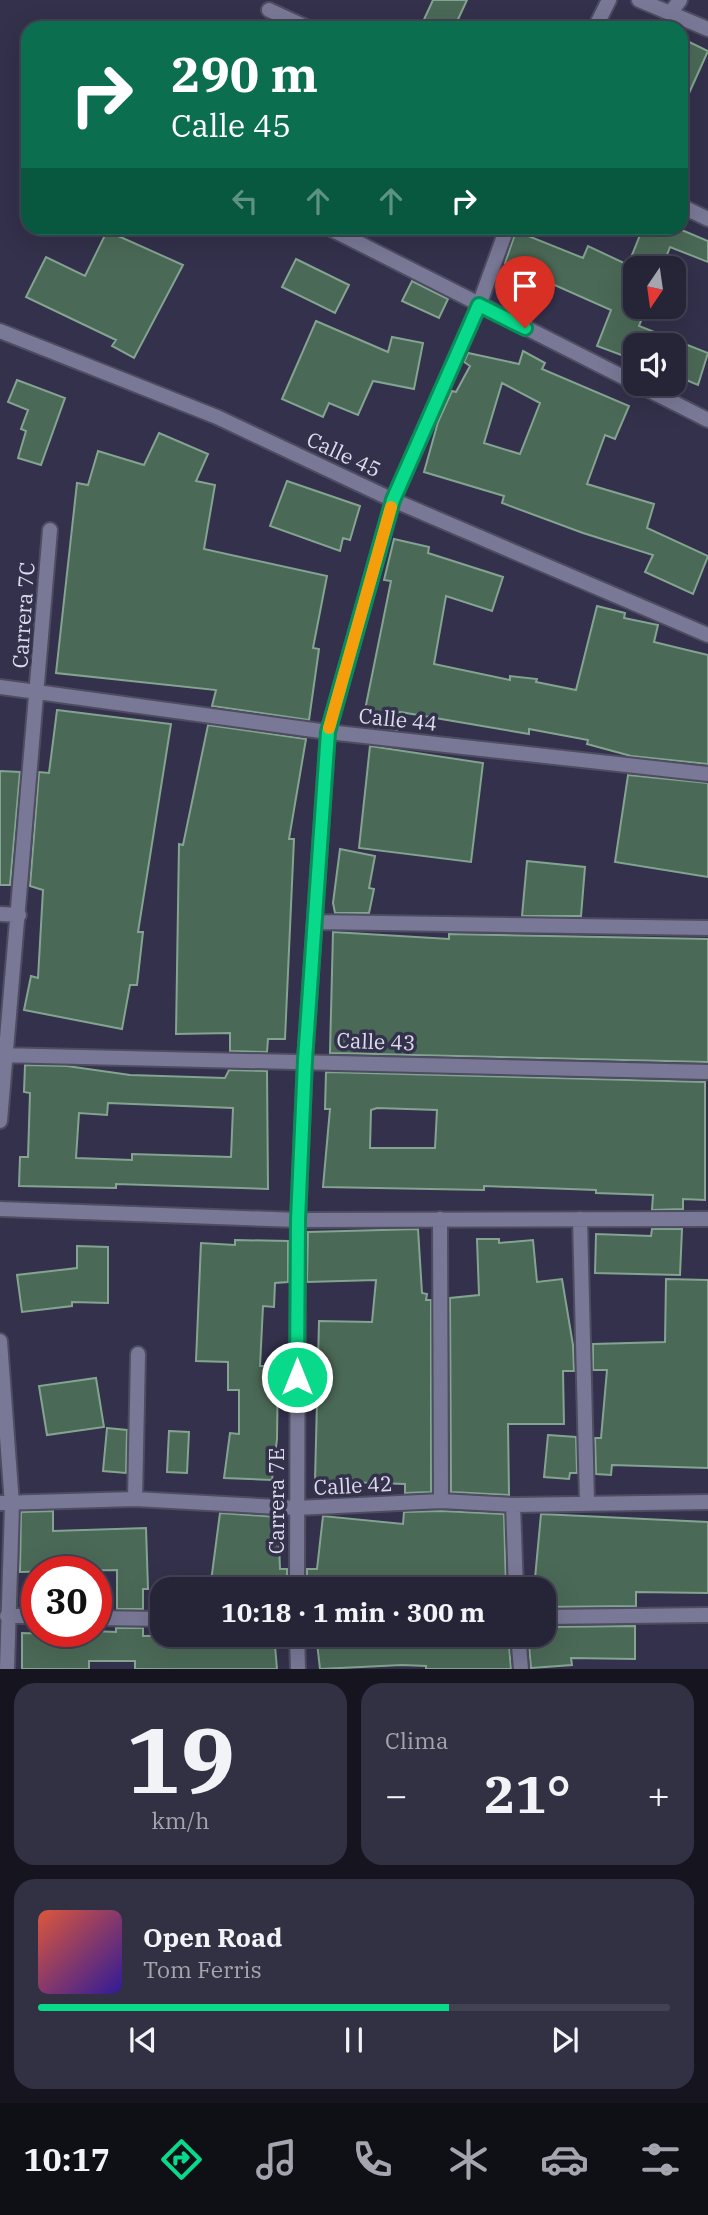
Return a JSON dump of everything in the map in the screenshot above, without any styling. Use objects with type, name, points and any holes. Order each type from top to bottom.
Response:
[{"type":"street","points":[[599,21],[610,0]]},
{"type":"street","points":[[639,0],[676,6],[708,29]]},
{"type":"street","points":[[269,10],[293,21]]},
{"type":"street","points":[[688,209],[708,219]]},
{"type":"street","points":[[343,235],[708,421]]},
{"type":"street","name":"Carrera 7E","points":[[297,1577],[298,1220],[305,1060],[328,732],[393,500],[479,305],[504,235]]},
{"type":"street","name":"Calle 45","points":[[0,331],[217,418],[393,500],[708,635]]},
{"type":"street","name":"Carrera 7C","points":[[0,1121],[50,530]]},
{"type":"street","name":"Calle 44","points":[[0,687],[328,732],[708,774]]},
{"type":"street","points":[[0,914],[19,915]]},
{"type":"street","points":[[316,922],[708,928]]},
{"type":"street","name":"Calle 43","points":[[4,1055],[305,1060],[708,1072]]},
{"type":"street","points":[[0,1209],[298,1220],[708,1219]]},
{"type":"street","points":[[440,1219],[441,1501]]},
{"type":"street","points":[[580,1219],[587,1502]]},
{"type":"street","points":[[0,1342],[6,1504],[7,1669]]},
{"type":"street","points":[[135,1499],[138,1354]]},
{"type":"street","name":"Calle 42","points":[[6,1504],[135,1499],[296,1508],[441,1501],[513,1505],[708,1502]]},
{"type":"street","points":[[513,1505],[516,1577]]},
{"type":"street","points":[[556,1618],[708,1615]]},
{"type":"street","points":[[7,1616],[21,1616]]},
{"type":"street","points":[[112,1618],[150,1619]]},
{"type":"street","points":[[297,1647],[298,1669]]},
{"type":"street","points":[[519,1647],[521,1669]]},
{"type":"building","points":[[433,0],[467,0],[457,21],[423,21]]},
{"type":"building","points":[[688,41],[708,51],[688,95]]},
{"type":"building","points":[[688,233],[708,241],[708,262],[670,247],[667,256],[632,256],[640,235],[688,235]]},
{"type":"building","points":[[105,235],[116,235],[183,265],[134,358],[112,346],[116,340],[26,297],[46,257],[85,276]]},
{"type":"building","points":[[515,235],[526,235],[583,258],[588,246],[623,263],[623,319],[642,319],[639,326],[657,333],[623,333],[623,356],[597,346],[611,310],[505,263]]},
{"type":"building","points":[[296,259],[349,285],[335,313],[282,287]]},
{"type":"building","points":[[412,281],[448,299],[439,318],[402,301]]},
{"type":"building","points":[[316,321],[388,352],[392,337],[423,343],[414,389],[373,381],[358,415],[329,403],[323,417],[282,399]]},
{"type":"building","points":[[686,344],[708,353],[698,385],[686,380]]},
{"type":"building","points":[[523,351],[545,363],[542,369],[629,406],[615,439],[605,435],[587,484],[654,504],[647,528],[708,556],[693,594],[645,572],[653,555],[502,503],[504,496],[424,472],[438,422],[452,391],[456,392],[470,366],[464,362],[468,353],[519,364]],"holes":[[[502,383],[540,403],[520,454],[484,443]]]},
{"type":"building","points":[[17,380],[65,398],[41,465],[18,458],[26,431],[21,429],[28,410],[8,402]]},
{"type":"building","points":[[159,433],[208,454],[196,481],[215,485],[204,549],[327,576],[313,648],[319,649],[309,720],[212,706],[216,690],[56,673],[77,483],[88,485],[98,451],[144,465]]},
{"type":"building","points":[[287,481],[360,506],[350,540],[343,538],[340,551],[270,526]]},
{"type":"building","points":[[394,539],[429,547],[428,553],[503,577],[492,611],[446,596],[434,664],[510,680],[510,676],[537,679],[536,682],[576,690],[597,606],[625,613],[624,618],[658,625],[654,642],[708,655],[708,764],[631,756],[587,744],[588,740],[529,729],[529,734],[400,712],[397,730],[373,727],[375,712],[365,710],[391,581],[384,580]]},
{"type":"building","points":[[57,710],[171,724],[138,932],[143,932],[137,985],[130,985],[122,1029],[24,1010],[31,976],[38,978],[43,890],[30,886],[39,772],[49,773]]},
{"type":"building","points":[[208,725],[306,739],[289,839],[294,839],[285,1039],[268,1039],[267,1052],[230,1051],[230,1033],[176,1034],[179,844],[183,845]]},
{"type":"building","points":[[370,746],[483,763],[471,862],[359,848]]},
{"type":"building","points":[[0,771],[20,772],[10,885],[0,885]]},
{"type":"building","points":[[628,775],[708,783],[708,877],[615,862]]},
{"type":"building","points":[[340,849],[375,856],[369,888],[374,889],[369,913],[335,913],[333,903]]},
{"type":"building","points":[[527,861],[585,867],[581,916],[522,916]]},
{"type":"building","points":[[333,932],[449,939],[449,934],[708,939],[708,1062],[330,1053]]},
{"type":"building","points":[[25,1065],[67,1066],[130,1075],[225,1078],[229,1070],[267,1071],[268,1189],[116,1184],[116,1188],[19,1186],[20,1157],[28,1157],[30,1093],[24,1092]],"holes":[[[108,1103],[233,1108],[231,1157],[132,1154],[132,1160],[76,1158],[79,1113],[107,1115]]]},
{"type":"building","points":[[326,1072],[705,1082],[705,1200],[683,1199],[683,1209],[652,1210],[653,1195],[596,1193],[596,1190],[484,1186],[484,1190],[323,1187],[330,1109],[325,1109]],"holes":[[[371,1110],[437,1110],[435,1148],[370,1148]]]},
{"type":"building","points":[[418,1229],[422,1293],[427,1294],[426,1300],[431,1300],[431,1492],[405,1493],[405,1484],[315,1481],[319,1321],[372,1322],[376,1280],[307,1282],[308,1232]]},
{"type":"building","points":[[652,1229],[682,1229],[680,1275],[595,1273],[596,1234],[651,1236]]},
{"type":"building","points":[[477,1239],[499,1239],[499,1243],[533,1240],[537,1282],[562,1279],[573,1345],[574,1371],[563,1371],[564,1424],[508,1424],[509,1495],[451,1492],[450,1298],[479,1295]]},
{"type":"building","points":[[235,1240],[288,1241],[288,1282],[275,1283],[274,1307],[263,1306],[260,1366],[278,1366],[277,1439],[272,1480],[224,1478],[230,1433],[239,1434],[239,1390],[228,1390],[228,1362],[196,1361],[201,1243],[235,1245]]},
{"type":"building","points":[[77,1246],[108,1247],[108,1303],[72,1302],[72,1306],[22,1312],[17,1275],[77,1268]]},
{"type":"building","points":[[666,1279],[708,1280],[708,1468],[612,1465],[611,1475],[596,1474],[595,1438],[601,1438],[607,1370],[593,1370],[593,1344],[665,1342]]},
{"type":"building","points":[[96,1378],[104,1427],[47,1435],[39,1386]]},
{"type":"building","points":[[107,1428],[127,1430],[126,1473],[103,1471]]},
{"type":"building","points":[[169,1431],[189,1432],[187,1473],[167,1472]]},
{"type":"building","points":[[548,1435],[576,1437],[577,1473],[570,1473],[569,1479],[544,1477]]},
{"type":"building","points":[[53,1511],[53,1531],[146,1528],[148,1589],[143,1589],[143,1609],[117,1609],[117,1570],[112,1570],[112,1556],[21,1556],[20,1572],[21,1512]]},
{"type":"building","points":[[404,1512],[504,1514],[506,1577],[307,1577],[307,1569],[317,1569],[323,1516],[403,1524]]},
{"type":"building","points":[[220,1513],[278,1517],[280,1569],[287,1569],[287,1577],[212,1577]]},
{"type":"building","points":[[541,1514],[708,1522],[708,1593],[636,1592],[636,1606],[556,1607],[556,1577],[535,1577]]},
{"type":"building","points":[[635,1626],[635,1659],[571,1658],[572,1665],[531,1668],[529,1647],[556,1647],[556,1627]]},
{"type":"building","points":[[116,1628],[143,1628],[143,1636],[150,1636],[150,1647],[275,1647],[277,1669],[135,1669],[135,1661],[89,1661],[89,1669],[22,1669],[22,1647],[112,1647],[112,1632],[116,1632]]},
{"type":"building","points":[[317,1647],[509,1647],[511,1669],[426,1669],[426,1666],[402,1665],[320,1669]]},
{"type":"slow traffic","points":[[329,728],[391,507]]},
{"type":"route","points":[[297,1377],[298,1220],[305,1060],[328,732],[393,500],[479,305],[525,328]]}]
